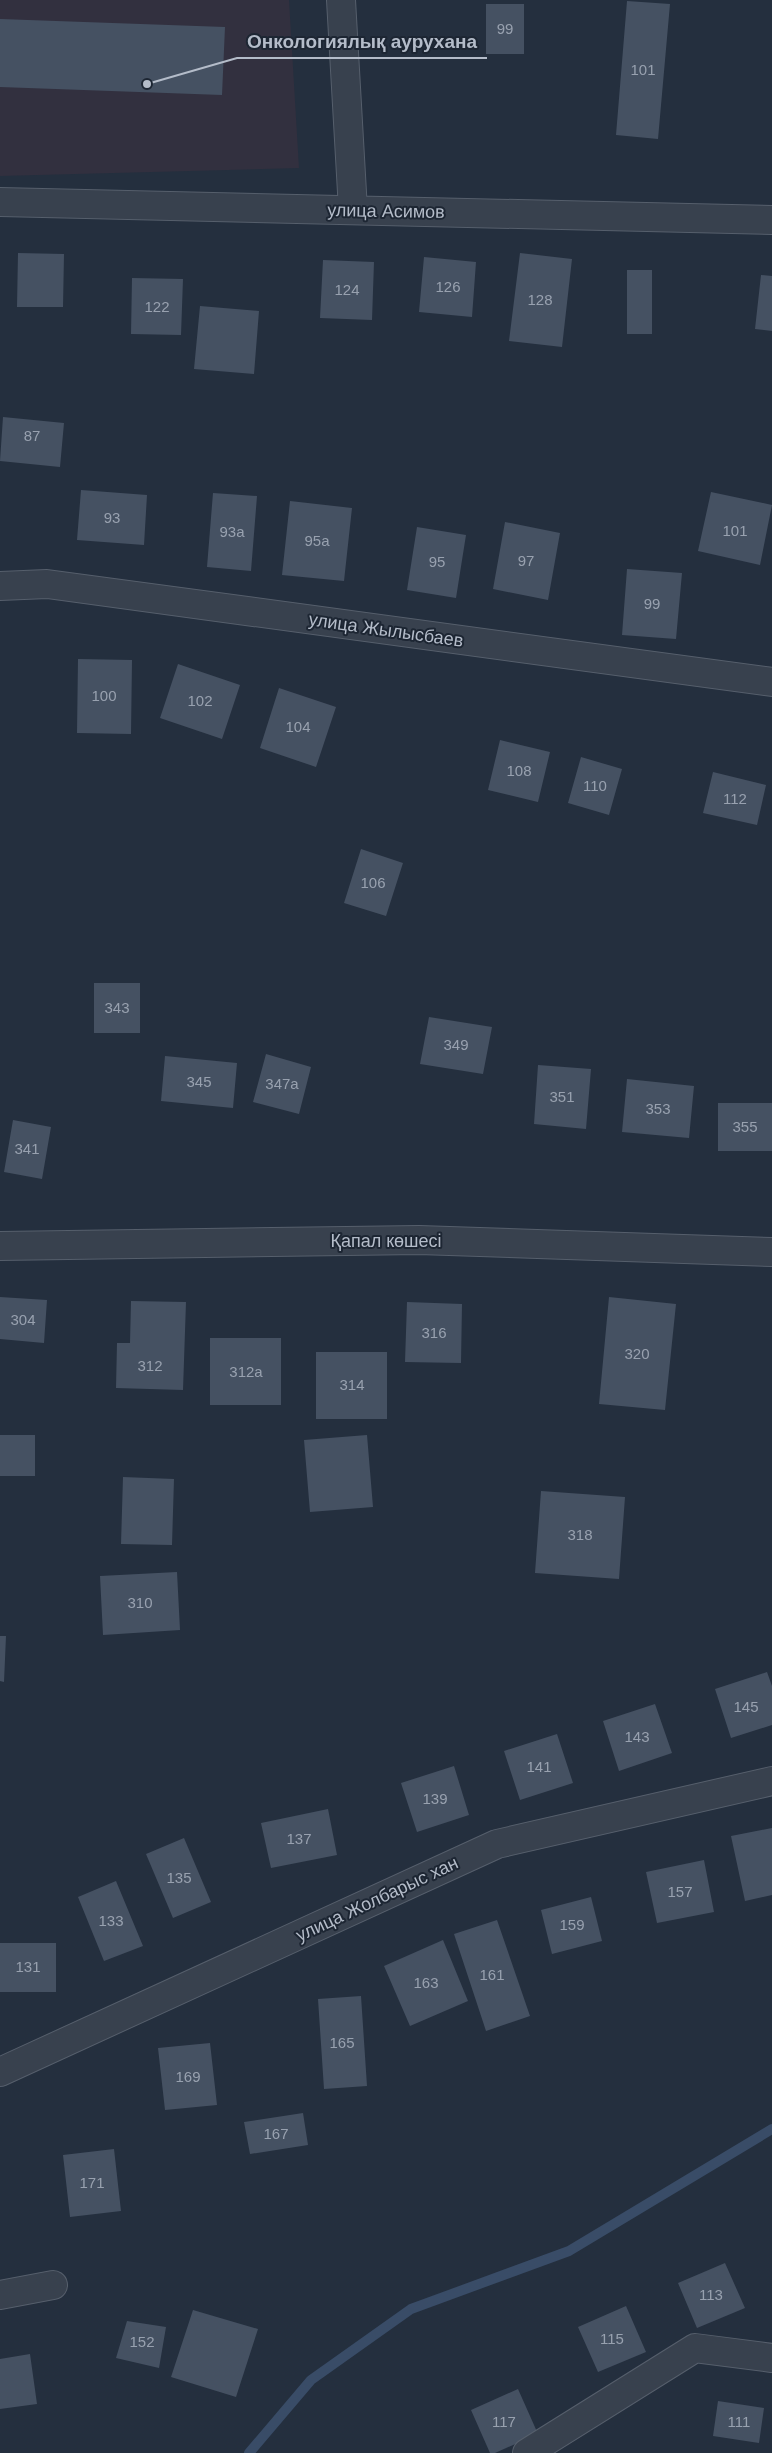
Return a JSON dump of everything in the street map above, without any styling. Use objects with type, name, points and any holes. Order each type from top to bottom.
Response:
[{"type":"street","points":[[341,0],[353,210]]},
{"type":"street","name":"улица Асимов","points":[[0,202],[772,220]]},
{"type":"street","name":"улица Жылысбаев","points":[[0,586],[47,584],[772,682]]},
{"type":"street","name":"Қапал көшесі","points":[[0,1246],[419,1240],[772,1252]]},
{"type":"street","name":"улица Жолбарыс хан","points":[[0,2072],[498,1844],[772,1781]]},
{"type":"street","points":[[0,2295],[53,2285]]},
{"type":"street","points":[[527,2453],[695,2348],[772,2358]]},
{"type":"shaded area","points":[[0,0],[289,0],[299,168],[0,176]]},
{"type":"building","points":[[627,1],[670,4],[658,139],[616,135]]},
{"type":"building","points":[[486,4],[524,4],[524,54],[486,54]]},
{"type":"building","points":[[0,19],[225,27],[222,95],[0,87]]},
{"type":"building","points":[[18,253],[64,254],[63,307],[17,307]]},
{"type":"building","points":[[520,253],[572,259],[562,347],[509,341]]},
{"type":"building","points":[[424,257],[476,262],[472,317],[419,312]]},
{"type":"building","points":[[323,260],[374,262],[372,320],[320,318]]},
{"type":"building","points":[[627,270],[652,270],[652,334],[627,334]]},
{"type":"building","points":[[761,275],[772,276],[772,331],[755,329]]},
{"type":"building","points":[[132,278],[183,279],[181,335],[131,334]]},
{"type":"building","points":[[200,306],[259,311],[254,374],[194,369]]},
{"type":"building","points":[[3,417],[64,423],[60,467],[0,461]]},
{"type":"building","points":[[81,490],[147,495],[144,545],[77,540]]},
{"type":"building","points":[[711,492],[772,505],[760,565],[698,551]]},
{"type":"building","points":[[213,493],[257,496],[251,571],[207,567]]},
{"type":"building","points":[[290,501],[352,508],[344,581],[282,575]]},
{"type":"building","points":[[505,522],[560,533],[548,600],[493,589]]},
{"type":"building","points":[[417,527],[466,535],[456,598],[407,590]]},
{"type":"building","points":[[627,569],[682,573],[676,639],[622,635]]},
{"type":"building","points":[[78,659],[132,660],[131,734],[77,733]]},
{"type":"building","points":[[178,664],[240,685],[222,739],[160,718]]},
{"type":"building","points":[[279,688],[336,707],[316,767],[260,748]]},
{"type":"building","points":[[500,740],[550,752],[538,802],[488,790]]},
{"type":"building","points":[[581,757],[622,769],[609,815],[568,803]]},
{"type":"building","points":[[713,772],[766,785],[757,825],[703,813]]},
{"type":"building","points":[[361,849],[403,863],[386,916],[344,903]]},
{"type":"building","points":[[94,983],[140,983],[140,1033],[94,1033]]},
{"type":"building","points":[[429,1017],[492,1027],[483,1074],[420,1064]]},
{"type":"building","points":[[266,1054],[311,1067],[299,1114],[253,1102]]},
{"type":"building","points":[[165,1056],[237,1063],[233,1108],[161,1101]]},
{"type":"building","points":[[538,1065],[591,1069],[586,1129],[534,1124]]},
{"type":"building","points":[[627,1079],[694,1086],[689,1138],[622,1132]]},
{"type":"building","points":[[718,1103],[772,1103],[772,1151],[718,1151]]},
{"type":"building","points":[[13,1120],[51,1127],[42,1179],[4,1172]]},
{"type":"building","points":[[0,1297],[47,1300],[44,1343],[0,1339]]},
{"type":"building","points":[[609,1297],[676,1304],[665,1410],[599,1404]]},
{"type":"building","points":[[131,1301],[186,1302],[183,1390],[116,1388],[117,1343],[130,1343]]},
{"type":"building","points":[[407,1302],[462,1304],[461,1363],[405,1362]]},
{"type":"building","points":[[210,1338],[281,1338],[281,1405],[210,1405]]},
{"type":"building","points":[[316,1352],[387,1352],[387,1419],[316,1419]]},
{"type":"building","points":[[0,1435],[35,1435],[35,1476],[0,1476]]},
{"type":"building","points":[[367,1435],[373,1507],[310,1512],[304,1440]]},
{"type":"building","points":[[123,1477],[174,1479],[172,1545],[121,1544]]},
{"type":"building","points":[[541,1491],[625,1497],[619,1579],[535,1573]]},
{"type":"building","points":[[177,1572],[180,1630],[103,1635],[100,1576]]},
{"type":"building","points":[[0,1636],[6,1636],[4,1682],[0,1681]]},
{"type":"building","points":[[767,1672],[772,1686],[772,1725],[731,1738],[715,1689]]},
{"type":"building","points":[[655,1704],[672,1753],[619,1771],[603,1721]]},
{"type":"building","points":[[557,1734],[573,1783],[520,1800],[504,1751]]},
{"type":"building","points":[[454,1766],[469,1815],[417,1832],[401,1783]]},
{"type":"building","points":[[328,1809],[337,1855],[271,1868],[261,1823]]},
{"type":"building","points":[[772,1828],[772,1895],[745,1901],[731,1836]]},
{"type":"building","points":[[184,1838],[211,1902],[173,1918],[146,1854]]},
{"type":"building","points":[[704,1860],[714,1912],[657,1923],[646,1872]]},
{"type":"building","points":[[116,1881],[143,1946],[104,1961],[78,1897]]},
{"type":"building","points":[[591,1897],[602,1941],[552,1954],[541,1910]]},
{"type":"building","points":[[497,1920],[530,2016],[486,2031],[454,1934]]},
{"type":"building","points":[[443,1940],[468,2001],[410,2026],[384,1966]]},
{"type":"building","points":[[0,1943],[56,1943],[56,1992],[0,1992]]},
{"type":"building","points":[[361,1996],[367,2086],[324,2089],[318,1999]]},
{"type":"building","points":[[210,2043],[217,2105],[165,2110],[158,2048]]},
{"type":"building","points":[[303,2113],[308,2145],[250,2154],[244,2122]]},
{"type":"building","points":[[114,2149],[121,2211],[70,2217],[63,2155]]},
{"type":"building","points":[[725,2263],[745,2308],[697,2328],[678,2283]]},
{"type":"building","points":[[626,2306],[646,2352],[598,2372],[578,2327]]},
{"type":"building","points":[[193,2310],[258,2329],[236,2397],[171,2377]]},
{"type":"building","points":[[127,2321],[166,2327],[159,2368],[116,2358]]},
{"type":"building","points":[[30,2354],[37,2404],[0,2409],[0,2359]]},
{"type":"building","points":[[518,2389],[538,2434],[495,2453],[490,2453],[471,2410]]},
{"type":"building","points":[[718,2401],[764,2408],[759,2443],[713,2436]]},
{"type":"waterway","points":[[249,2453],[311,2380],[411,2309],[569,2251],[772,2129]]},
{"type":"place","name":"Онкологиялық аурухана","points":[[147,84]]}]
